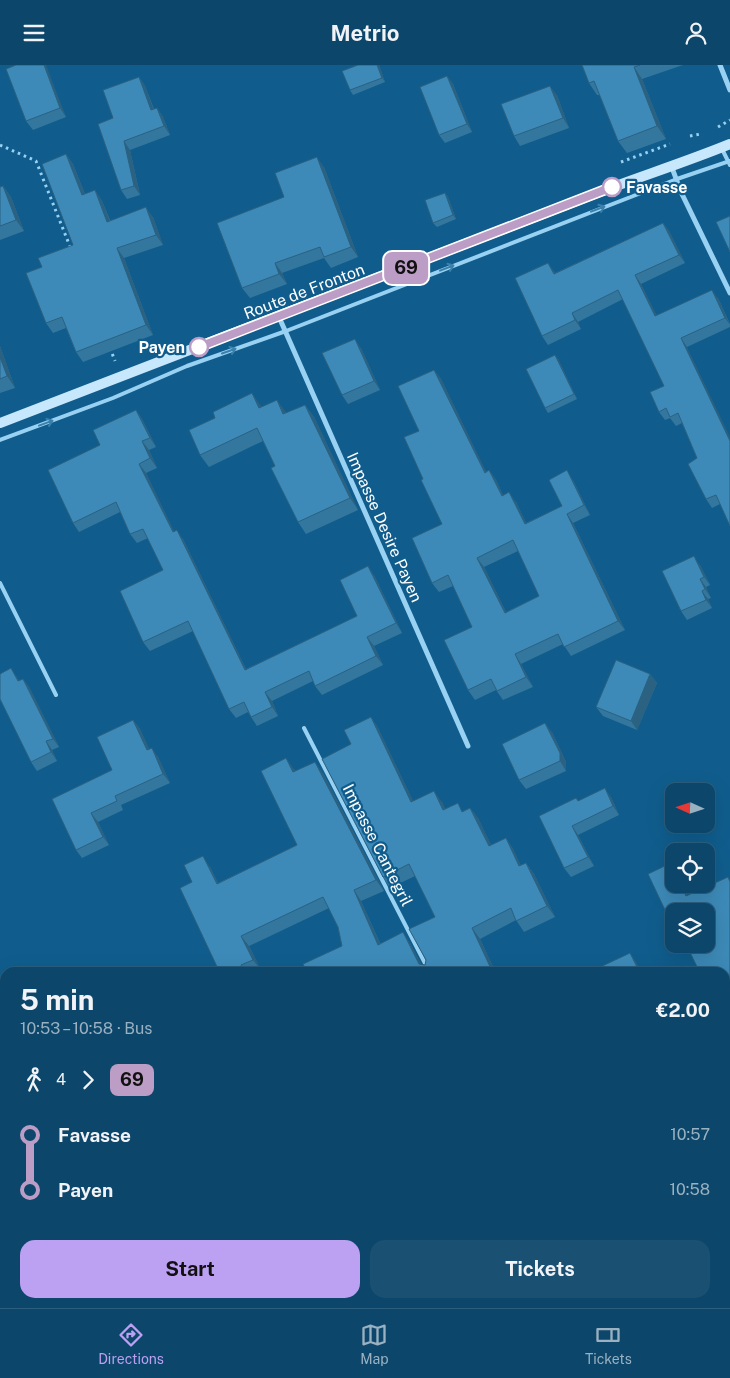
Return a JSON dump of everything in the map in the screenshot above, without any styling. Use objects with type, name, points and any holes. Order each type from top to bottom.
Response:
[{"type":"main road","name":"Route de Fronton","points":[[0,423],[671,165],[726,146]]},
{"type":"street","points":[[720,65],[730,90]]},
{"type":"street","points":[[671,165],[730,293]]},
{"type":"street","name":"Impasse Desire Payen","points":[[279,317],[468,746]]},
{"type":"lane","points":[[0,440],[113,398],[187,366],[286,331],[676,179],[729,163],[726,146]]},
{"type":"lane","points":[[0,583],[56,695]]},
{"type":"lane","name":"Impasse Cantegril","points":[[304,728],[427,967]]},
{"type":"path","points":[[615,165],[670,144]]},
{"type":"path","points":[[0,145],[36,161],[73,253]]},
{"type":"path","points":[[109,345],[122,376]]},
{"type":"building","points":[[16,65],[44,65],[60,108],[26,121],[6,69]]},
{"type":"building","points":[[358,65],[377,65],[382,78],[350,90],[342,71]]},
{"type":"building","points":[[582,65],[640,65],[634,67],[657,126],[618,141],[594,81],[589,83]]},
{"type":"building","points":[[447,76],[467,124],[439,135],[420,87]]},
{"type":"building","points":[[139,77],[151,110],[157,108],[164,126],[124,141],[134,186],[121,190],[98,124],[113,118],[103,90]]},
{"type":"building","points":[[550,86],[563,118],[514,136],[501,104]]},
{"type":"building","points":[[66,154],[82,195],[95,190],[107,222],[146,207],[156,235],[117,248],[146,325],[76,352],[62,317],[46,323],[26,273],[42,267],[38,258],[73,245],[42,164]]},
{"type":"building","points":[[317,157],[351,247],[324,257],[320,247],[275,263],[279,274],[242,288],[217,223],[284,197],[275,173]]},
{"type":"building","points":[[3,186],[16,220],[0,226],[0,187]]},
{"type":"building","points":[[445,193],[453,215],[433,223],[425,200]]},
{"type":"building","points":[[730,216],[730,252],[716,222]]},
{"type":"building","points":[[663,223],[679,255],[635,275],[655,316],[712,290],[725,318],[681,338],[730,441],[730,526],[716,495],[706,499],[688,464],[697,458],[678,413],[670,417],[666,408],[659,412],[650,392],[664,386],[618,290],[572,313],[575,320],[542,336],[515,278],[548,263],[554,274]]},
{"type":"building","points":[[355,339],[374,381],[342,395],[322,353]]},
{"type":"building","points":[[555,355],[574,394],[545,408],[526,369]]},
{"type":"building","points":[[0,357],[7,376],[0,379]]},
{"type":"building","points":[[434,370],[485,473],[489,470],[502,496],[509,492],[525,524],[562,506],[549,480],[567,470],[584,505],[567,514],[618,621],[564,647],[558,634],[515,654],[526,677],[497,691],[491,679],[468,690],[444,640],[472,627],[448,575],[432,583],[412,538],[442,524],[421,480],[423,479],[404,437],[419,431],[398,386]],"holes":[[[513,540],[539,596],[505,613],[477,558]]]},
{"type":"building","points":[[252,393],[259,408],[277,400],[283,414],[305,405],[350,498],[298,522],[271,468],[275,466],[257,428],[200,455],[189,430],[215,418],[213,412]]},
{"type":"building","points":[[136,410],[150,438],[142,441],[150,458],[139,464],[173,532],[177,530],[245,670],[357,616],[340,580],[368,566],[396,623],[367,637],[376,656],[315,686],[309,671],[265,692],[272,707],[251,717],[244,702],[229,709],[188,621],[143,642],[120,591],[163,570],[143,529],[130,534],[116,502],[73,523],[48,470],[100,445],[93,430]]},
{"type":"building","points":[[694,556],[704,577],[700,579],[705,589],[702,591],[706,600],[681,611],[662,571]]},
{"type":"building","points":[[616,660],[650,674],[631,721],[596,707]]},
{"type":"building","points":[[11,668],[18,681],[23,679],[53,739],[46,741],[51,752],[31,762],[0,699],[0,674]]},
{"type":"building","points":[[371,717],[411,802],[434,791],[443,810],[458,803],[462,812],[470,808],[489,846],[506,838],[519,866],[526,863],[547,906],[516,921],[511,908],[472,928],[490,967],[304,967],[303,964],[342,946],[338,927],[323,897],[241,936],[253,960],[241,965],[242,967],[217,967],[180,888],[192,882],[184,865],[203,856],[217,884],[297,845],[261,771],[286,758],[293,772],[315,762],[376,880],[354,890],[378,945],[403,932],[419,964],[425,965],[426,960],[409,929],[435,917],[409,864],[383,877],[322,759],[351,744],[344,730]]},
{"type":"building","points":[[133,720],[147,750],[152,748],[163,774],[115,796],[117,801],[91,813],[103,837],[76,850],[52,799],[112,770],[97,737]]},
{"type":"building","points":[[545,723],[560,753],[560,761],[519,780],[502,744]]},
{"type":"building","points":[[605,788],[613,806],[572,826],[588,857],[564,868],[539,816],[576,798],[578,801]]},
{"type":"building","points":[[665,866],[665,893],[685,893],[686,896],[693,893],[715,893],[715,883],[728,877],[730,882],[730,967],[697,967],[690,953],[715,953],[715,903],[665,903],[665,910],[648,874]]},
{"type":"building","points":[[630,953],[637,967],[600,967]]},
{"type":"bus line","name":"69","points":[[199,347],[612,187]]},
{"type":"place","name":"Favasse","points":[[612,187]]},
{"type":"place","name":"Payen","points":[[199,347]]}]
